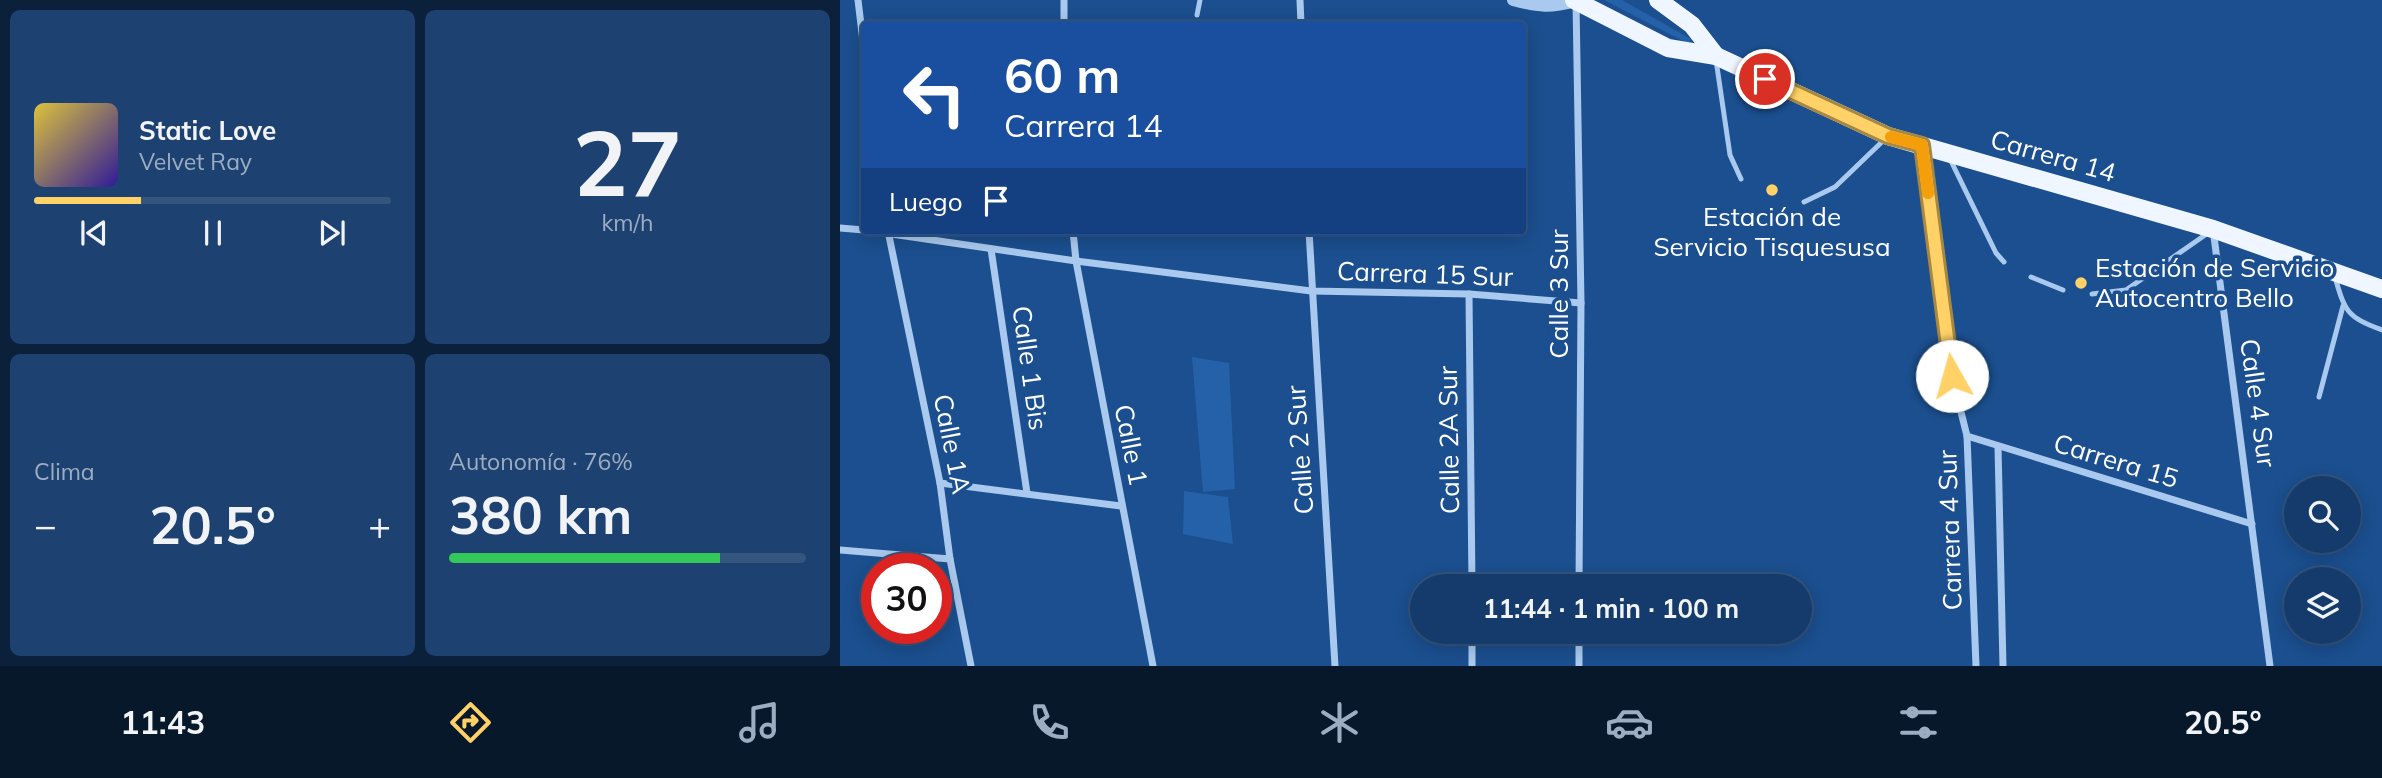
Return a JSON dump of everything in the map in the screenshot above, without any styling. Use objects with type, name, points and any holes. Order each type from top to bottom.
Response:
[{"type":"main road","points":[[1658,0],[1692,25],[1716,57]]},
{"type":"main road","points":[[1575,1],[1668,48],[1716,57]]},
{"type":"main road","name":"Carrera 14","points":[[1716,57],[1888,136],[2213,229],[2382,289]]},
{"type":"street","points":[[858,0],[861,25]]},
{"type":"street","points":[[1064,0],[1064,21]]},
{"type":"street","points":[[1300,0],[1301,21]]},
{"type":"street","points":[[1513,0],[1537,7],[1553,7],[1575,1]]},
{"type":"street","name":"Calle 3 Sur","points":[[1575,1],[1581,303],[1579,574]]},
{"type":"street","name":"Carrera 4 Sur","points":[[1922,145],[1952,376],[1967,436],[1976,666]]},
{"type":"street","points":[[840,228],[861,230]]},
{"type":"street","name":"Calle 4 Sur","points":[[2213,229],[2270,666]]},
{"type":"street","name":"Calle 1A","points":[[889,235],[940,483],[949,553]]},
{"type":"street","points":[[906,235],[1076,261],[1311,291]]},
{"type":"street","name":"Calle 1","points":[[1073,235],[1121,506],[1153,666]]},
{"type":"street","name":"Calle 2 Sur","points":[[1309,235],[1335,666]]},
{"type":"street","name":"Calle 1 Bis","points":[[992,249],[1027,493]]},
{"type":"street","name":"Carrera 15 Sur","points":[[1311,291],[1469,294],[1581,303]]},
{"type":"street","name":"Calle 2A Sur","points":[[1469,294],[1472,574]]},
{"type":"street","name":"Carrera 15","points":[[1967,436],[2252,524]]},
{"type":"street","points":[[1998,447],[2003,666]]},
{"type":"street","points":[[940,483],[1121,506]]},
{"type":"street","points":[[840,550],[877,553]]},
{"type":"street","name":"Calle 1A","points":[[952,569],[971,666]]},
{"type":"street","points":[[1472,644],[1472,666]]},
{"type":"street","points":[[1579,644],[1580,665]]},
{"type":"lane","points":[[1197,15],[1200,0]]},
{"type":"lane","points":[[1716,57],[1730,155],[1741,178]]},
{"type":"lane","points":[[1804,202],[1835,187],[1888,136]]},
{"type":"lane","points":[[1947,153],[1996,253],[2004,262]]},
{"type":"lane","points":[[2092,294],[2126,290],[2213,229]]},
{"type":"lane","points":[[2333,271],[2343,306],[2358,321],[2382,330]]},
{"type":"lane","points":[[2031,277],[2063,290]]},
{"type":"lane","points":[[2319,397],[2343,306]]},
{"type":"shaded area","points":[[1604,0],[1622,0],[1691,39],[1689,44]]},
{"type":"shaded area","points":[[1192,357],[1229,363],[1235,489],[1203,492]]},
{"type":"shaded area","points":[[1184,491],[1228,497],[1233,544],[1183,534]]},
{"type":"slow traffic","points":[[1891,137],[1922,145],[1928,193]]},
{"type":"place","name":"Estación de Servicio Tisquesusa","points":[[1772,190]]},
{"type":"place","name":"Estación de Servicio Autocentro Bello","points":[[2081,283]]},
{"type":"route","points":[[1765,79],[1888,136],[1922,145],[1952,376]]}]
